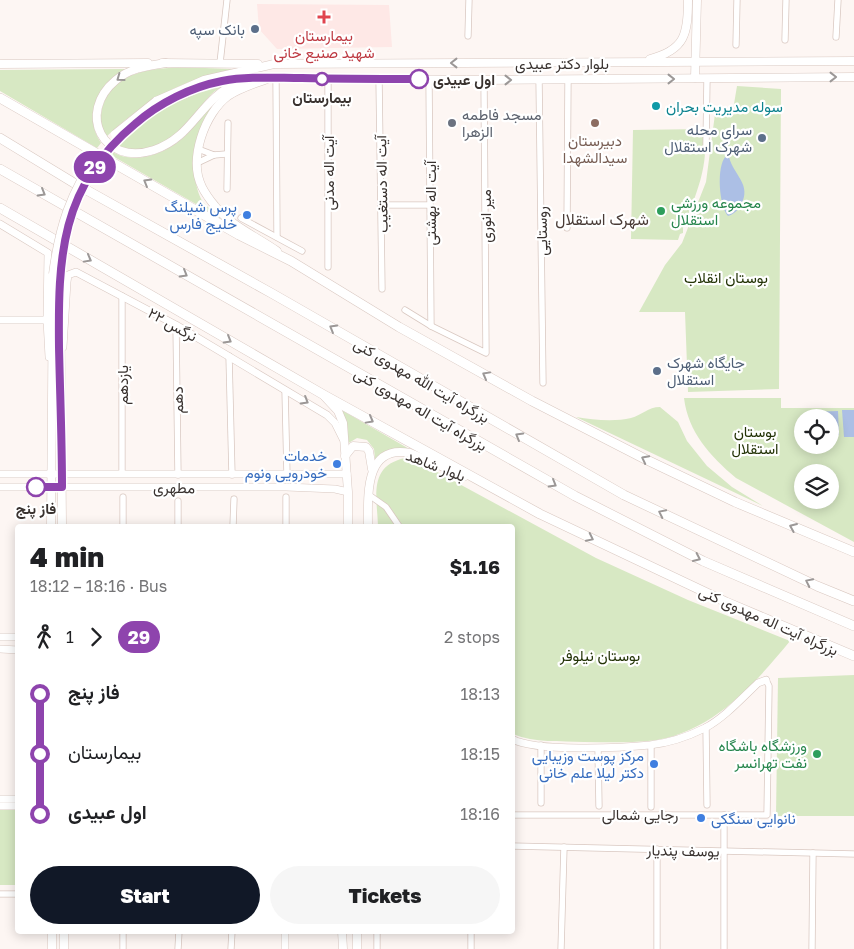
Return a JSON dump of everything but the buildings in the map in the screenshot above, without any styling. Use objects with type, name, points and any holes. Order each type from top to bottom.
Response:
[{"type":"main road","points":[[695,78],[697,0]]},
{"type":"main road","points":[[639,63],[672,52],[680,44],[686,32],[688,3]]},
{"type":"main road","name":"بلوار دکتر عبیدی","points":[[56,277],[63,220],[79,181],[112,137],[156,101],[204,80],[274,64],[854,61]]},
{"type":"main road","points":[[166,63],[128,72],[107,89],[99,102],[96,115],[98,130],[114,149],[126,154],[138,153],[154,150],[171,142],[193,122],[215,95],[228,86],[253,78]]},
{"type":"main road","points":[[0,64],[274,64]]},
{"type":"main road","name":"بلوار دکتر عبیدی","points":[[56,277],[74,205],[84,184],[117,139],[143,117],[166,102],[206,85],[253,78],[484,80],[854,77]]},
{"type":"main road","points":[[273,78],[236,91],[219,105],[202,133],[197,163],[201,186],[215,206],[228,219],[291,261],[432,346],[647,460],[735,502],[854,552]]},
{"type":"main road","points":[[0,98],[239,235],[291,261]]},
{"type":"main road","name":"بزرگراه آیت الله مهدوی کنی","points":[[0,138],[74,183],[273,294],[624,495],[817,586],[854,601]]},
{"type":"main road","name":"بزرگراه آیت اله مهدوی کنی","points":[[0,169],[575,496],[703,561],[854,626]]},
{"type":"main road","name":"بزرگراه آیت اله مهدوی کنی","points":[[0,208],[474,480],[633,560],[763,619],[854,656]]},
{"type":"main road","points":[[56,277],[60,367],[62,524]]},
{"type":"main road","points":[[51,524],[51,384],[56,277]]},
{"type":"main road","points":[[324,395],[341,417],[347,474],[348,524]]},
{"type":"main road","points":[[345,456],[353,446],[366,447],[369,451],[372,469],[368,495],[368,524]]},
{"type":"main road","name":"بلوار شاهد","points":[[372,469],[385,455],[400,451],[474,480]]},
{"type":"main road","points":[[52,934],[52,949]]},
{"type":"main road","points":[[64,934],[64,949]]},
{"type":"main road","points":[[342,934],[342,949]]},
{"type":"main road","points":[[357,934],[357,949]]},
{"type":"street","points":[[220,63],[227,0]]},
{"type":"street","points":[[468,0],[468,36]]},
{"type":"street","points":[[736,45],[737,0]]},
{"type":"street","points":[[785,40],[786,0]]},
{"type":"street","points":[[836,37],[838,0]]},
{"type":"street","points":[[273,78],[277,237]]},
{"type":"street","points":[[706,78],[706,147]]},
{"type":"street","name":"آیت اله مدنی","points":[[328,79],[328,267]]},
{"type":"street","name":"آیت اله دستغیب","points":[[379,79],[382,289]]},
{"type":"street","name":"روستایی","points":[[539,79],[543,383]]},
{"type":"street","points":[[567,228],[568,79]]},
{"type":"street","name":"آیت اله بهشتی","points":[[430,80],[431,326]]},
{"type":"street","name":"میر انوری","points":[[431,326],[486,353],[484,80]]},
{"type":"street","points":[[227,190],[226,154],[228,123]]},
{"type":"street","points":[[198,149],[214,155]]},
{"type":"street","points":[[197,163],[214,155],[226,154]]},
{"type":"street","points":[[381,205],[430,205]]},
{"type":"street","points":[[241,218],[302,251]]},
{"type":"street","points":[[0,224],[48,253],[47,320],[51,384]]},
{"type":"street","name":"نرگس ۲۲","points":[[60,367],[65,332],[68,275],[76,272],[176,325],[327,415],[338,428],[344,442]]},
{"type":"street","name":"یازدهم","points":[[122,296],[122,474]]},
{"type":"street","points":[[405,310],[431,326]]},
{"type":"street","points":[[0,320],[47,320]]},
{"type":"street","name":"دهم","points":[[176,325],[178,474]]},
{"type":"street","points":[[229,356],[232,475]]},
{"type":"street","points":[[285,390],[286,475]]},
{"type":"street","name":"مطهری","points":[[0,474],[347,474]]},
{"type":"street","points":[[327,474],[327,488]]},
{"type":"street","name":"مطهری","points":[[0,487],[327,488],[348,492]]},
{"type":"street","points":[[368,495],[386,507],[398,524]]},
{"type":"street","points":[[123,497],[123,524]]},
{"type":"street","points":[[286,497],[286,524]]},
{"type":"street","points":[[233,524],[234,499]]},
{"type":"street","points":[[178,501],[178,524]]},
{"type":"street","points":[[0,637],[15,637]]},
{"type":"street","points":[[0,649],[15,650]]},
{"type":"street","points":[[515,740],[542,746],[598,748],[651,745],[681,737],[706,727],[758,683],[766,680]]},
{"type":"street","name":"رجایی شمالی","points":[[515,815],[767,815],[769,686],[766,680]]},
{"type":"street","points":[[706,727],[707,805]]},
{"type":"street","points":[[651,745],[651,807]]},
{"type":"street","points":[[541,803],[542,746]]},
{"type":"street","points":[[598,748],[598,806]]},
{"type":"street","points":[[0,799],[15,799]]},
{"type":"street","points":[[0,806],[15,806]]},
{"type":"street","points":[[724,814],[724,949]]},
{"type":"street","name":"یوسف پندیار","points":[[515,846],[854,854]]},
{"type":"street","points":[[560,949],[564,847]]},
{"type":"street","points":[[657,850],[657,949]]},
{"type":"street","points":[[812,949],[813,853]]},
{"type":"street","points":[[0,894],[15,894]]},
{"type":"street","points":[[123,934],[123,949]]},
{"type":"street","points":[[178,949],[179,934]]},
{"type":"street","points":[[231,949],[232,934]]},
{"type":"street","points":[[285,934],[285,949]]},
{"type":"street","points":[[377,934],[377,949]]},
{"type":"street","points":[[471,934],[471,949]]},
{"type":"shaded area","name":"بیمارستان شهید صنیع خانی","points":[[257,4],[389,5],[392,47],[277,49],[259,29]]},
{"type":"green space","points":[[162,68],[235,69],[216,73],[181,85],[150,102],[106,137],[101,119],[103,105],[115,86],[128,77],[144,71]]},
{"type":"green space","points":[[125,69],[108,83],[96,101],[93,121],[101,143],[97,148],[0,91],[0,70]]},
{"type":"green space","points":[[233,82],[215,91],[185,127],[162,143],[134,150],[125,149],[117,145],[155,112],[185,97]]},
{"type":"green space","name":"بوستان انقلاب","points":[[737,86],[781,89],[779,389],[688,392],[685,312],[639,312],[665,265],[682,243],[706,182],[715,114],[733,110]]},
{"type":"green space","points":[[229,89],[220,98],[201,128],[197,139],[194,163],[197,186],[203,202],[234,226],[109,154],[111,151],[131,158],[142,157],[153,155],[173,146],[189,132],[208,107]]},
{"type":"green space","name":"مجموعه ورزشی استقلال","points":[[703,129],[705,154],[703,167],[697,192],[683,228],[683,233],[680,234],[678,240],[631,239],[633,130]]},
{"type":"green space","name":"بوستان استقلال","points":[[684,398],[781,398],[781,408],[854,408],[854,542],[736,478],[709,452],[690,422]]},
{"type":"green space","points":[[660,407],[678,422],[687,441],[707,466],[732,487],[763,506],[576,417],[618,420],[635,417],[652,408]]},
{"type":"green space","points":[[338,408],[411,450],[389,450],[375,459],[374,449],[367,440],[357,438],[347,444],[346,421]]},
{"type":"green space","name":"بوستان نیلوفر","points":[[405,458],[415,460],[596,558],[688,600],[790,641],[761,675],[728,706],[710,719],[670,737],[640,742],[584,742],[539,740],[515,735],[515,524],[378,524],[377,484],[385,468],[393,462]]},
{"type":"green space","name":"ورزشگاه باشگاه نفت تهرانسر","points":[[854,675],[854,816],[776,816],[778,678]]},
{"type":"green space","points":[[0,810],[15,810],[15,885],[0,885]]},
{"type":"water","points":[[726,156],[729,157],[741,180],[744,191],[744,198],[740,207],[728,216],[722,204],[720,186],[721,168]]},
{"type":"water","points":[[842,410],[854,410],[854,437],[844,437]]},
{"type":"bus line","name":"29","points":[[36,487],[62,487],[59,306],[61,259],[64,240],[74,205],[84,184],[96,165],[117,139],[143,117],[166,102],[196,88],[223,81],[253,78],[419,79]]},
{"type":"place","name":"بیمارستان شهید صنیع خانی","points":[[324,17]]},
{"type":"place","name":"بانک سپه","points":[[255,29]]},
{"type":"place","name":"بیمارستان","points":[[322,79]]},
{"type":"place","name":"اول عبیدی","points":[[419,79]]},
{"type":"place","name":"سوله مدیریت بحران","points":[[656,106]]},
{"type":"place","name":"مسجد فاطمه الزهرا","points":[[452,123]]},
{"type":"place","name":"دبیرستان سیدالشهدا","points":[[595,123]]},
{"type":"place","name":"سرای محله شهرک استقلال","points":[[762,138]]},
{"type":"place","name":"مجموعه ورزشی استقلال","points":[[661,211]]},
{"type":"place","name":"پرس شیلنگ خلیج فارس","points":[[247,215]]},
{"type":"place","name":"جایگاه شهرک استقلال","points":[[657,371]]},
{"type":"place","name":"خدمات خودرویی ونوم","points":[[337,464]]},
{"type":"place","name":"فاز پنج","points":[[36,487]]},
{"type":"place","name":"ورزشگاه باشگاه نفت تهرانسر","points":[[817,754]]},
{"type":"place","name":"مرکز پوست وزیبایی دکتر لیلا علم خانی","points":[[654,764]]},
{"type":"place","name":"نانوایی سنگکی","points":[[701,818]]},
{"type":"district","name":"شهرک استقلال","points":[[602,219]]}]
